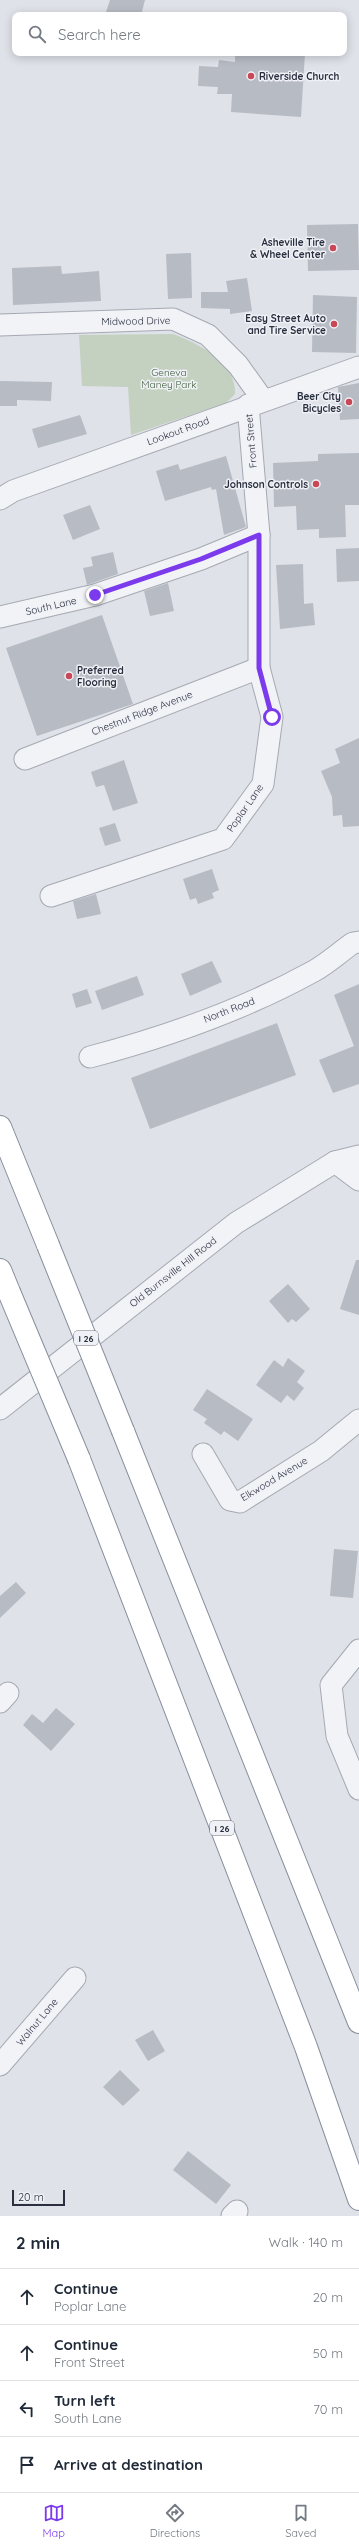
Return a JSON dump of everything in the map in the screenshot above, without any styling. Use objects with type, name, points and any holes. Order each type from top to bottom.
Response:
[{"type":"highway","name":"I 26","points":[[0,1127],[359,2022]]},
{"type":"highway","name":"I 26","points":[[0,1270],[79,1459],[306,2047],[359,2200]]},
{"type":"street","name":"Midwood Drive","points":[[0,325],[173,320],[208,335],[238,365],[256,403]]},
{"type":"street","name":"Lookout Road","points":[[0,499],[13,491],[359,367]]},
{"type":"street","name":"Front Street","points":[[256,403],[259,535],[259,668]]},
{"type":"street","name":"South Lane","points":[[0,618],[95,595],[201,559],[259,535]]},
{"type":"street","name":"Chestnut Ridge Avenue","points":[[25,759],[259,668]]},
{"type":"street","name":"Poplar Lane","points":[[51,896],[223,839],[263,784],[272,717],[259,668]]},
{"type":"street","name":"North Road","points":[[90,1057],[132,1046],[269,994],[315,970],[354,943],[359,942]]},
{"type":"street","name":"Old Burnsville Hill Road","points":[[0,1409],[236,1223],[336,1162],[359,1156]]},
{"type":"street","points":[[336,1162],[359,1180]]},
{"type":"street","name":"Elkwood Avenue","points":[[203,1454],[230,1500],[240,1502],[321,1451],[359,1420]]},
{"type":"street","points":[[359,1650],[331,1685],[337,1736],[359,1789]]},
{"type":"street","name":"Walnut Lane","points":[[0,2065],[74,1978]]},
{"type":"green space","name":"Geneva Maney Park","points":[[173,334],[204,349],[223,364],[230,373],[234,383],[235,394],[226,403],[131,435],[128,387],[82,386],[79,335]]},
{"type":"building","points":[[110,0],[145,0],[142,12],[106,12]]},
{"type":"building","name":"Riverside Church","points":[[235,56],[305,56],[301,117],[231,112],[232,94],[217,94],[218,87],[198,86],[199,66],[218,67],[219,60],[235,62]]},
{"type":"building","name":"Asheville Tire & Wheel Center","points":[[358,224],[359,270],[308,271],[307,225]]},
{"type":"building","points":[[191,253],[192,298],[168,299],[166,254]]},
{"type":"building","points":[[61,266],[62,274],[99,271],[101,301],[13,305],[12,268]]},
{"type":"building","points":[[247,278],[252,311],[230,314],[230,309],[201,308],[201,292],[228,292],[226,281]]},
{"type":"building","name":"Easy Street Auto and Tire Service","points":[[313,295],[357,297],[356,353],[312,352]]},
{"type":"building","points":[[0,381],[52,382],[51,401],[17,400],[17,406],[0,406]]},
{"type":"building","name":"Beer City Bicycles","points":[[359,383],[359,419],[340,420],[338,387]]},
{"type":"building","points":[[80,415],[87,434],[38,448],[32,429]]},
{"type":"building","name":"Johnson Controls","points":[[359,453],[359,505],[345,505],[346,537],[319,538],[319,529],[297,530],[296,506],[274,507],[273,463],[318,461],[318,454]]},
{"type":"building","points":[[226,456],[246,527],[224,535],[216,489],[212,490],[211,487],[165,501],[156,471],[178,464],[180,470]]},
{"type":"building","points":[[90,505],[100,529],[73,540],[63,515]]},
{"type":"building","points":[[359,548],[359,581],[337,582],[336,549]]},
{"type":"building","points":[[113,552],[118,574],[87,585],[83,568],[93,566],[91,557]]},
{"type":"building","points":[[303,564],[304,604],[313,603],[315,625],[280,629],[276,565]]},
{"type":"building","points":[[168,583],[174,611],[150,616],[144,591]]},
{"type":"building","name":"Preferred Flooring","points":[[102,615],[133,704],[37,736],[6,648]]},
{"type":"building","points":[[359,738],[359,826],[343,827],[342,815],[333,816],[332,797],[321,771],[340,763],[335,749]]},
{"type":"building","points":[[124,760],[138,803],[113,811],[104,785],[96,787],[91,772]]},
{"type":"building","points":[[115,823],[121,841],[105,846],[99,828]]},
{"type":"building","points":[[212,869],[219,890],[212,893],[214,898],[198,904],[196,898],[190,900],[183,879]]},
{"type":"building","points":[[96,894],[101,914],[77,919],[73,901]]},
{"type":"building","points":[[212,961],[222,982],[190,996],[181,974]]},
{"type":"building","points":[[137,976],[144,995],[102,1010],[95,991]]},
{"type":"building","points":[[359,984],[359,1084],[333,1093],[319,1060],[354,1046],[334,995]]},
{"type":"building","points":[[87,989],[92,1003],[76,1008],[72,994]]},
{"type":"building","points":[[277,1023],[296,1075],[150,1129],[131,1078]]},
{"type":"building","points":[[356,1260],[359,1260],[359,1315],[340,1309]]},
{"type":"building","points":[[288,1284],[310,1309],[296,1322],[292,1319],[288,1323],[269,1301]]},
{"type":"building","points":[[288,1358],[305,1371],[297,1382],[304,1388],[294,1401],[287,1395],[281,1403],[256,1385],[274,1360],[283,1367]]},
{"type":"building","points":[[207,1389],[253,1419],[238,1441],[224,1431],[221,1435],[204,1423],[207,1419],[193,1410]]},
{"type":"building","points":[[334,1549],[358,1551],[353,1598],[330,1596]]},
{"type":"building","points":[[16,1582],[26,1593],[0,1618],[0,1596]]},
{"type":"building","points":[[56,1708],[75,1724],[51,1751],[23,1725],[32,1714],[43,1723]]},
{"type":"building","points":[[153,2030],[165,2051],[148,2061],[135,2040]]},
{"type":"building","points":[[120,2070],[140,2090],[123,2106],[103,2087]]},
{"type":"building","points":[[188,2151],[231,2185],[216,2204],[173,2170]]},
{"type":"place","name":"Riverside Church","points":[[251,76]]},
{"type":"place","name":"Asheville Tire & Wheel Center","points":[[333,248]]},
{"type":"place","name":"Easy Street Auto and Tire Service","points":[[334,324]]},
{"type":"place","name":"Beer City Bicycles","points":[[349,402]]},
{"type":"place","name":"Johnson Controls","points":[[316,484]]},
{"type":"place","name":"Preferred Flooring","points":[[69,676]]},
{"type":"route","points":[[95,595],[201,559],[259,535],[259,668],[272,717]]}]
